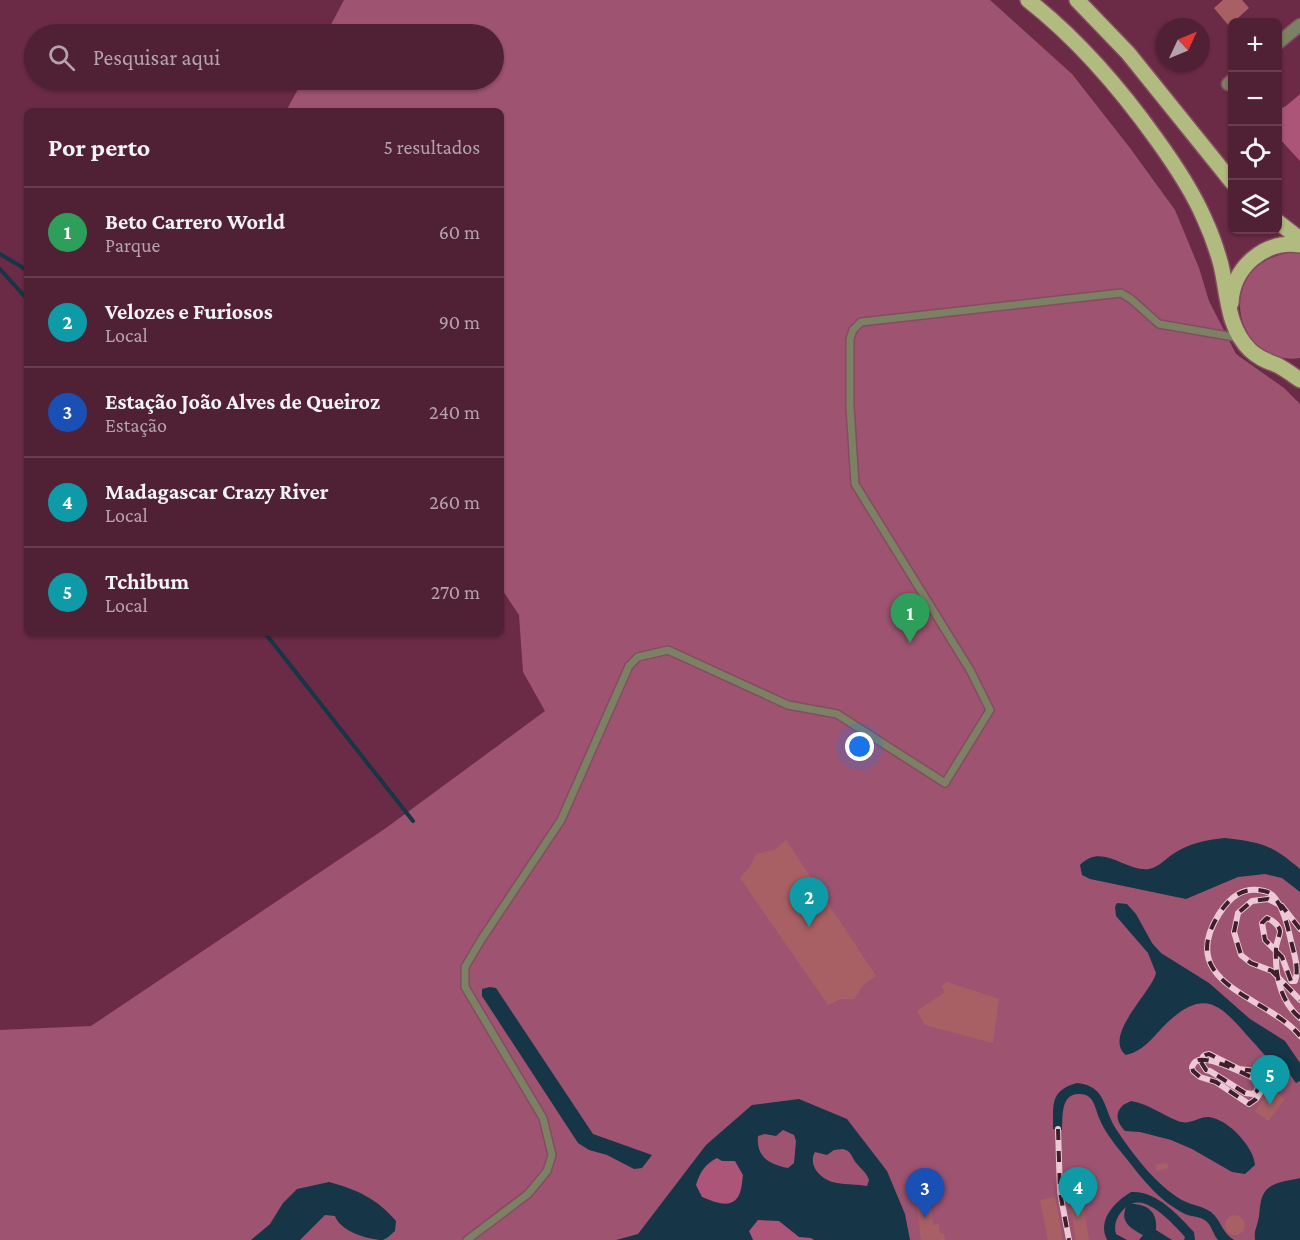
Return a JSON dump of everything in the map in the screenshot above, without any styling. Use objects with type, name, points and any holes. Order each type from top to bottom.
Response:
[{"type":"main road","points":[[1028,0],[1073,38],[1105,73],[1140,115],[1177,167],[1204,218],[1221,264],[1234,325],[1240,338],[1250,351],[1300,380]]},
{"type":"main road","points":[[1077,0],[1128,53],[1231,180]]},
{"type":"main road","points":[[1282,225],[1300,238]]},
{"type":"main road","points":[[1231,312],[1232,291],[1239,273],[1253,258],[1270,247],[1290,243],[1300,244]]},
{"type":"main road","points":[[1279,366],[1300,367]]},
{"type":"street","points":[[1282,40],[1300,25]]},
{"type":"lane","points":[[467,1240],[528,1194],[547,1171],[552,1155],[543,1118],[465,987],[465,967],[561,820],[629,666],[638,657],[668,650],[788,705],[837,714],[945,783],[990,710],[970,670],[855,484],[850,406],[850,339],[853,330],[861,322],[1121,293],[1159,324],[1240,338]]},
{"type":"shaded area","points":[[344,0],[990,0],[1072,74],[1175,210],[1199,268],[1209,301],[1236,354],[1284,388],[1300,404],[1300,1240],[0,1240],[0,1030],[91,1026],[386,828],[545,711],[523,672],[519,615],[504,592],[504,108],[288,108],[298,90],[504,90],[504,24],[331,24]]},
{"type":"shaded area","points":[[1300,94],[1300,161],[1282,141],[1282,108]]},
{"type":"shaded area","points":[[1300,253],[1300,358],[1277,357],[1258,346],[1246,330],[1240,311],[1242,291],[1251,272],[1270,259]]},
{"type":"shaded area","points":[[717,1158],[729,1162],[735,1161],[743,1175],[740,1193],[732,1203],[722,1204],[702,1197],[696,1185],[702,1169]]},
{"type":"shaded area","points":[[758,1220],[779,1221],[799,1236],[814,1240],[753,1240],[749,1232]]},
{"type":"water","points":[[1225,838],[1258,843],[1281,854],[1300,869],[1300,892],[1282,878],[1265,874],[1238,877],[1186,899],[1090,879],[1082,875],[1080,865],[1097,856],[1140,869],[1149,869],[1159,865],[1185,847]]},
{"type":"water","points":[[1117,903],[1127,904],[1136,914],[1152,943],[1161,953],[1209,983],[1250,1019],[1285,1041],[1300,1063],[1300,1081],[1296,1083],[1283,1065],[1268,1058],[1226,1013],[1207,1003],[1196,1004],[1183,1010],[1139,1050],[1126,1055],[1120,1047],[1120,1037],[1124,1026],[1156,973],[1148,953],[1116,916]]},
{"type":"water","points":[[496,988],[593,1134],[652,1155],[642,1168],[634,1169],[578,1143],[482,996],[482,989]]},
{"type":"water","points":[[1077,1083],[1087,1085],[1099,1094],[1116,1129],[1151,1175],[1181,1200],[1211,1212],[1234,1240],[1218,1240],[1206,1221],[1180,1211],[1152,1189],[1108,1134],[1089,1097],[1080,1094],[1069,1097],[1064,1107],[1062,1130],[1053,1129],[1053,1107],[1057,1095],[1061,1090]]},
{"type":"water","points":[[799,1099],[847,1119],[887,1171],[905,1214],[910,1240],[814,1240],[799,1237],[779,1221],[758,1220],[749,1231],[753,1240],[616,1240],[638,1234],[706,1145],[752,1105]],"holes":[[[783,1130],[794,1135],[796,1141],[794,1163],[788,1168],[765,1158],[758,1143],[758,1136],[765,1134],[776,1136]],[[843,1149],[850,1153],[868,1177],[867,1186],[831,1182],[817,1172],[813,1162],[815,1152],[827,1155],[834,1150]],[[717,1158],[722,1161],[735,1161],[743,1175],[740,1193],[736,1200],[722,1204],[702,1197],[696,1185],[699,1176],[709,1163]]]},
{"type":"water","points":[[1131,1101],[1182,1122],[1209,1117],[1224,1123],[1245,1142],[1254,1158],[1255,1165],[1245,1174],[1232,1172],[1171,1140],[1140,1132],[1125,1131],[1118,1121],[1118,1115],[1120,1108]]},
{"type":"water","points":[[1300,1178],[1300,1240],[1255,1240],[1263,1194],[1276,1183]]},
{"type":"water","points":[[329,1182],[349,1188],[374,1201],[396,1221],[395,1231],[383,1240],[370,1238],[348,1230],[335,1216],[325,1215],[300,1240],[251,1240],[270,1224],[283,1203],[297,1189]]},
{"type":"water","points":[[1131,1192],[1149,1195],[1166,1205],[1194,1232],[1195,1240],[1184,1240],[1185,1237],[1160,1213],[1145,1204],[1138,1203],[1132,1204],[1138,1204],[1151,1211],[1154,1214],[1156,1230],[1172,1240],[1139,1240],[1143,1235],[1125,1221],[1126,1207],[1117,1219],[1115,1230],[1116,1234],[1127,1240],[1107,1240],[1104,1225],[1109,1212]]},
{"type":"building","points":[[1223,0],[1242,0],[1249,8],[1238,18],[1228,18],[1228,25],[1214,8]]},
{"type":"building","points":[[786,840],[876,976],[864,984],[854,999],[841,999],[828,1005],[740,878],[750,867],[756,854],[774,850]]},
{"type":"building","points":[[947,982],[999,999],[993,1043],[925,1025],[917,1011],[945,992],[942,986]]},
{"type":"building","points":[[1272,1089],[1285,1099],[1268,1121],[1255,1111]]},
{"type":"building","points":[[1167,1163],[1168,1168],[1157,1171],[1155,1165]]},
{"type":"building","points":[[929,1191],[933,1225],[939,1224],[940,1234],[944,1233],[945,1240],[921,1240],[915,1192]]},
{"type":"building","points":[[1081,1192],[1089,1240],[1076,1240],[1068,1194]]},
{"type":"building","points":[[1055,1197],[1063,1240],[1048,1240],[1040,1200]]},
{"type":"building","points":[[1235,1215],[1242,1218],[1245,1225],[1242,1232],[1235,1235],[1228,1232],[1225,1225],[1228,1218]]},
{"type":"waterway","points":[[0,254],[24,268]]},
{"type":"waterway","points":[[0,269],[24,296]]},
{"type":"waterway","points":[[267,636],[413,821]]},
{"type":"railway","points":[[1300,1018],[1288,1004],[1280,987],[1276,959],[1276,949],[1280,933],[1279,929],[1267,918],[1262,923],[1265,940],[1282,957],[1291,981],[1295,981],[1297,972],[1295,959],[1288,927],[1281,909],[1270,893],[1250,890],[1238,894],[1219,914],[1208,938],[1208,957],[1216,973],[1231,987],[1285,1022],[1300,1036]]},
{"type":"railway","points":[[1300,929],[1282,906],[1268,899],[1252,901],[1238,913],[1234,932],[1241,955],[1251,963],[1272,971],[1300,1000]]},
{"type":"railway","points":[[1201,1062],[1201,1060],[1202,1059],[1203,1056],[1209,1054],[1239,1069],[1256,1071],[1263,1078],[1264,1087],[1256,1099],[1249,1104],[1216,1082],[1200,1077],[1192,1067],[1199,1060],[1204,1060],[1212,1061],[1239,1071],[1259,1082],[1257,1091],[1253,1094],[1245,1093],[1206,1070],[1201,1062]]},
{"type":"railway","points":[[1058,1129],[1060,1192],[1069,1240]]},
{"type":"place","name":"Beto Carrero World","points":[[910,643]]},
{"type":"place","name":"Velozes e Furiosos","points":[[809,927]]},
{"type":"place","name":"Tchibum","points":[[1270,1105]]},
{"type":"place","name":"Madagascar Crazy River","points":[[1078,1217]]},
{"type":"place","name":"Estação João Alves de Queiroz","points":[[925,1218]]}]
